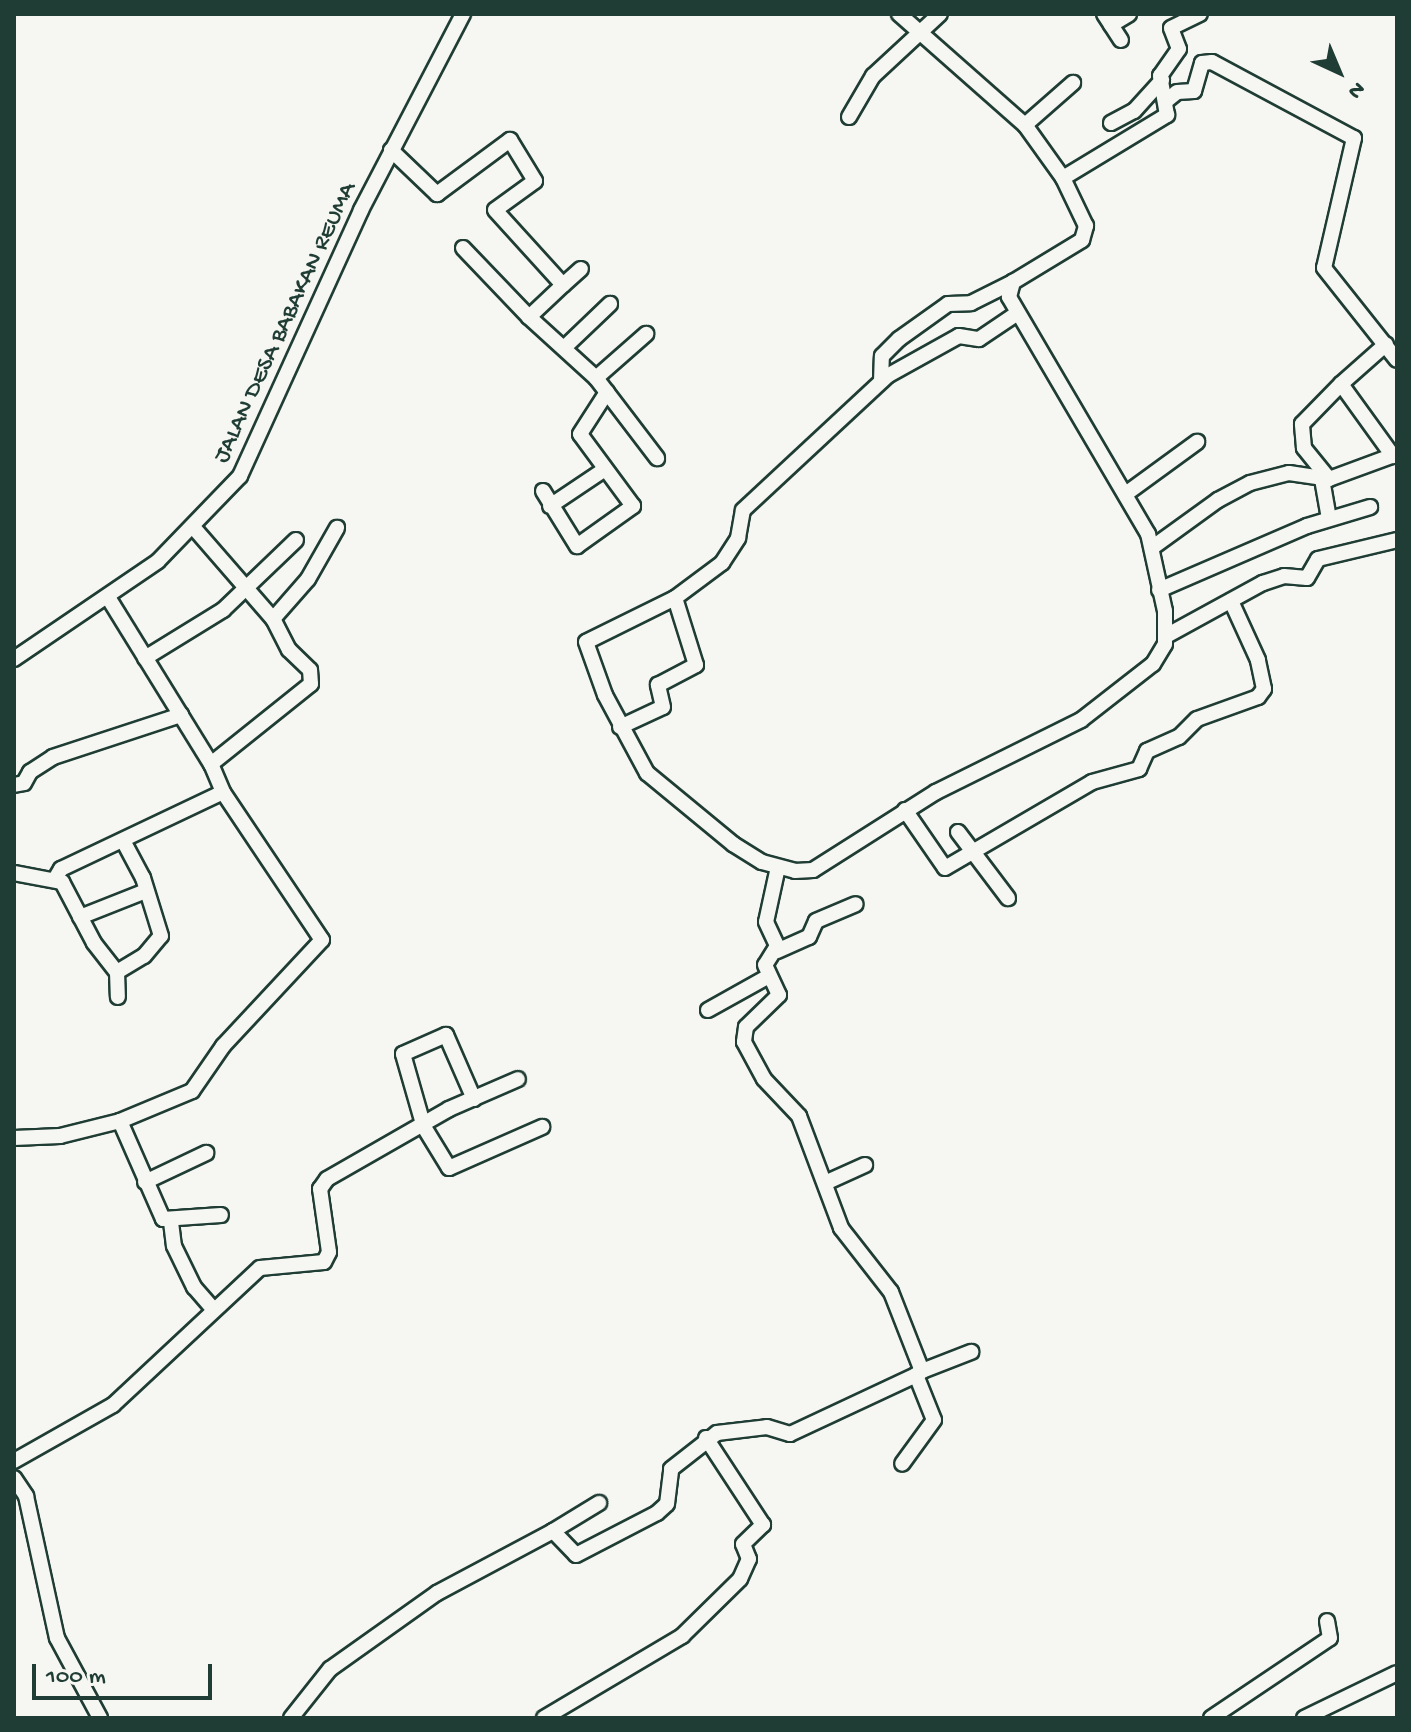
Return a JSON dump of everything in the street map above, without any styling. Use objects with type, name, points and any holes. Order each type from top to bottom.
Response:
[{"type":"street","name":"JALAN DESA BABAKAN REUMA","points":[[14,659],[108,597],[194,528],[228,492],[252,456],[391,150],[463,14]]},
{"type":"street","points":[[881,381],[882,356],[899,339],[948,304],[971,303],[1013,282],[1087,233],[1063,178],[1025,125],[899,14]]},
{"type":"street","points":[[849,117],[873,76],[940,14]]},
{"type":"street","points":[[1121,40],[1108,19],[1129,14]]},
{"type":"street","points":[[1155,34],[1200,14]]},
{"type":"street","points":[[1111,123],[1134,111],[1162,80],[1179,49],[1171,28]]},
{"type":"street","points":[[1166,101],[1177,92],[1194,91],[1202,63],[1212,62],[1354,138],[1324,268],[1397,360]]},
{"type":"street","points":[[1063,178],[1155,126],[1167,115],[1162,80]]},
{"type":"street","points":[[1025,125],[1073,83]]},
{"type":"street","points":[[391,150],[437,194],[510,140],[535,181],[495,210],[563,285]]},
{"type":"street","points":[[463,248],[529,317],[566,346],[596,378],[657,458]]},
{"type":"street","points":[[529,317],[581,269]]},
{"type":"street","points":[[1013,282],[1009,297],[1016,314],[1127,493],[1153,547],[1166,636],[1153,664],[1081,720],[905,810],[813,870],[778,867],[709,827],[647,773],[620,727],[586,642],[675,598],[722,563],[738,538],[743,510],[881,381],[963,335],[979,339],[1016,314]]},
{"type":"street","points":[[566,346],[610,304]]},
{"type":"street","points":[[596,378],[646,334]]},
{"type":"street","points":[[1329,518],[1326,479],[1304,448],[1302,424],[1386,344]]},
{"type":"street","points":[[1153,547],[1218,500],[1250,483],[1277,474],[1326,479],[1395,455],[1341,384]]},
{"type":"street","points":[[543,491],[577,546],[633,506],[580,434],[607,392]]},
{"type":"street","points":[[1127,493],[1197,442]]},
{"type":"street","points":[[550,506],[605,469]]},
{"type":"street","points":[[1159,590],[1329,518],[1370,507]]},
{"type":"street","points":[[194,528],[273,619],[289,650],[310,670],[311,684],[211,764]]},
{"type":"street","points":[[273,619],[308,579],[337,528]]},
{"type":"street","points":[[145,658],[246,591],[296,540]]},
{"type":"street","points":[[1166,636],[1284,576],[1307,578],[1318,559],[1397,540]]},
{"type":"street","points":[[14,1138],[60,1136],[120,1121],[197,1087],[223,1046],[322,940],[223,792],[211,764],[108,597]]},
{"type":"street","points":[[620,727],[663,707],[658,685],[696,665],[675,598]]},
{"type":"street","points":[[905,810],[942,867],[972,853],[1092,782],[1139,769],[1147,751],[1179,737],[1197,719],[1262,693],[1254,648],[1231,601]]},
{"type":"street","points":[[14,785],[24,783],[30,772],[53,757],[181,715]]},
{"type":"street","points":[[55,879],[61,869],[124,843],[223,792]]},
{"type":"street","points":[[958,832],[1008,898]]},
{"type":"street","points":[[117,972],[144,956],[161,936],[143,892],[143,878],[124,843]]},
{"type":"street","points":[[777,951],[766,922],[778,867]]},
{"type":"street","points":[[14,873],[55,879],[67,887],[80,917],[117,972],[118,997]]},
{"type":"street","points":[[80,917],[143,892]]},
{"type":"street","points":[[856,904],[816,921],[809,937],[777,951],[765,965],[779,989],[778,998],[746,1027],[744,1042],[764,1079],[799,1116],[841,1228],[891,1292],[934,1420],[902,1464]]},
{"type":"street","points":[[708,1010],[769,976]]},
{"type":"street","points":[[474,1099],[446,1035],[407,1050],[402,1062],[424,1127],[451,1169],[542,1127]]},
{"type":"street","points":[[14,1461],[113,1405],[260,1268],[324,1262],[329,1252],[322,1183],[474,1099],[518,1079]]},
{"type":"street","points":[[120,1121],[157,1212],[171,1222],[221,1215]]},
{"type":"street","points":[[145,1182],[206,1153]]},
{"type":"street","points":[[825,1183],[865,1165]]},
{"type":"street","points":[[171,1222],[174,1246],[194,1287],[213,1309]]},
{"type":"street","points":[[553,1531],[576,1555],[657,1513],[667,1504],[671,1469],[706,1438],[741,1428],[790,1434],[971,1352]]},
{"type":"street","points":[[544,1718],[682,1636],[740,1579],[749,1559],[743,1544],[763,1525],[706,1438]]},
{"type":"street","points":[[14,1478],[26,1496],[57,1638],[100,1718]]},
{"type":"street","points":[[291,1718],[330,1669],[415,1606],[599,1503]]},
{"type":"street","points":[[1211,1718],[1326,1642],[1332,1635],[1327,1621]]},
{"type":"street","points":[[1304,1718],[1397,1673]]}]
